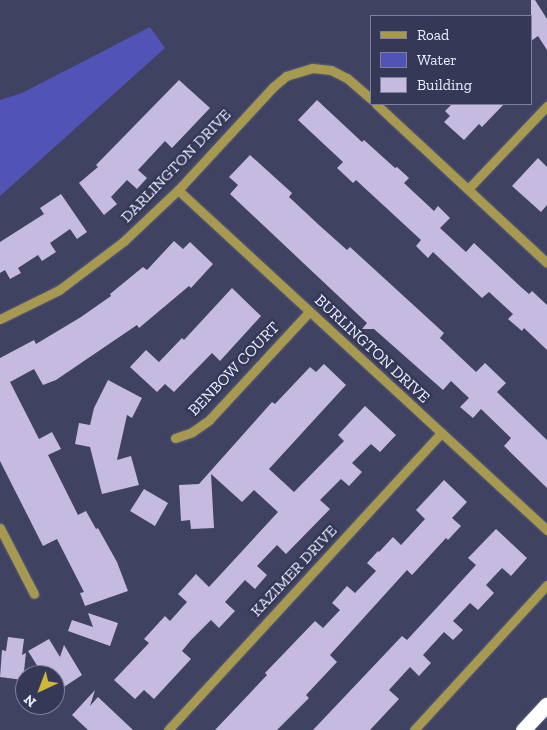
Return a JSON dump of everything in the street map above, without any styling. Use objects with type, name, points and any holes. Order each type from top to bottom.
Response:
[{"type":"highway","points":[[523,730],[547,704]]},
{"type":"street","name":"DARLINGTON DRIVE","points":[[0,319],[59,290],[124,241],[178,190],[272,87],[294,72],[312,68],[331,70],[347,78],[370,98]]},
{"type":"street","points":[[377,105],[547,262]]},
{"type":"street","points":[[468,189],[547,106]]},
{"type":"street","name":"BURLINGTON DRIVE","points":[[178,190],[547,530]]},
{"type":"street","name":"BENBOW COURT","points":[[175,438],[192,432],[208,420],[309,312]]},
{"type":"street","name":"KAZIMER DRIVE","points":[[168,730],[442,433]]},
{"type":"street","points":[[0,528],[34,594]]},
{"type":"street","points":[[414,730],[547,585]]},
{"type":"water","points":[[150,27],[165,48],[0,196],[0,100],[22,93]]},
{"type":"building","points":[[531,0],[535,0],[547,19],[547,50],[538,36],[532,40]]},
{"type":"building","points":[[179,80],[210,108],[172,148],[165,141],[138,170],[147,178],[137,189],[127,180],[111,197],[117,204],[104,215],[79,183],[98,167],[96,165]]},
{"type":"building","points":[[317,100],[362,142],[364,140],[409,178],[404,183],[434,211],[438,206],[450,218],[440,228],[466,252],[474,243],[529,294],[532,291],[547,305],[547,350],[524,328],[522,331],[508,319],[513,314],[489,292],[482,298],[433,252],[428,258],[416,246],[421,240],[356,180],[353,183],[337,168],[343,162],[298,120]]},
{"type":"building","points":[[451,105],[503,105],[482,127],[479,124],[464,140],[444,122],[450,116],[445,111]]},
{"type":"building","points":[[250,155],[292,193],[289,197],[319,225],[347,250],[350,247],[444,333],[440,338],[476,372],[485,363],[506,383],[497,392],[547,440],[547,488],[504,446],[511,438],[481,409],[473,418],[460,407],[469,398],[451,381],[443,390],[374,329],[362,329],[367,323],[230,194],[238,185],[229,177]]},
{"type":"building","points":[[538,158],[547,167],[547,205],[541,212],[512,186]]},
{"type":"building","points":[[61,194],[87,232],[77,239],[70,229],[50,243],[56,252],[42,261],[38,255],[18,268],[21,273],[10,279],[5,270],[0,273],[0,242],[44,214],[40,208]]},
{"type":"building","points":[[174,241],[183,249],[190,242],[213,264],[191,288],[189,286],[139,328],[137,325],[56,380],[43,385],[34,369],[10,382],[39,439],[52,432],[61,449],[48,455],[78,515],[86,511],[96,529],[98,528],[117,562],[128,591],[85,606],[80,593],[84,592],[57,539],[43,546],[0,461],[0,358],[34,340],[36,344],[81,317],[111,296],[110,294],[143,267],[147,270]]},
{"type":"building","points":[[232,288],[261,316],[220,361],[212,353],[174,392],[165,384],[157,392],[130,367],[146,350],[159,362],[182,338],[184,340]]},
{"type":"building","points":[[324,364],[346,385],[269,469],[294,492],[344,441],[338,435],[365,406],[396,435],[380,452],[371,444],[352,463],[362,472],[349,486],[341,479],[320,500],[330,509],[286,554],[277,545],[257,566],[267,575],[255,589],[245,580],[225,602],[235,611],[219,628],[211,620],[191,640],[182,651],[191,659],[154,699],[144,690],[135,699],[114,680],[149,643],[144,639],[165,616],[170,621],[187,602],[178,594],[196,574],[209,587],[278,512],[254,490],[242,502],[211,474],[214,528],[191,529],[190,520],[181,521],[179,485],[199,484],[272,402],[275,404],[310,367],[316,372]]},
{"type":"building","points":[[108,380],[142,398],[132,418],[127,415],[117,460],[131,456],[139,485],[102,494],[90,447],[75,444],[79,423],[90,425],[94,408]]},
{"type":"building","points":[[444,480],[467,502],[452,518],[461,526],[448,540],[446,538],[412,575],[407,570],[330,655],[337,662],[306,695],[309,698],[277,730],[215,730],[267,675],[265,673],[315,621],[323,628],[340,610],[332,603],[347,586],[355,593],[376,571],[367,563],[378,551],[393,537],[401,545],[425,519],[416,510]]},
{"type":"building","points":[[144,489],[168,503],[155,526],[130,511]]},
{"type":"building","points":[[496,529],[527,558],[511,576],[502,568],[486,585],[494,593],[478,610],[470,603],[453,621],[463,630],[453,640],[444,632],[423,655],[431,663],[419,676],[410,667],[389,690],[399,699],[370,730],[313,730],[402,636],[407,640],[476,565],[468,558]]},
{"type":"building","points":[[88,613],[118,623],[110,646],[68,631],[72,620],[93,627]]},
{"type":"building","points":[[8,637],[24,639],[22,655],[26,653],[25,665],[15,665],[15,679],[0,677],[2,650],[6,651]]},
{"type":"building","points":[[49,639],[60,657],[64,645],[82,675],[65,686],[65,665],[37,665],[28,651]]},
{"type":"building","points":[[95,690],[90,706],[98,697],[133,730],[88,730],[72,715]]}]
